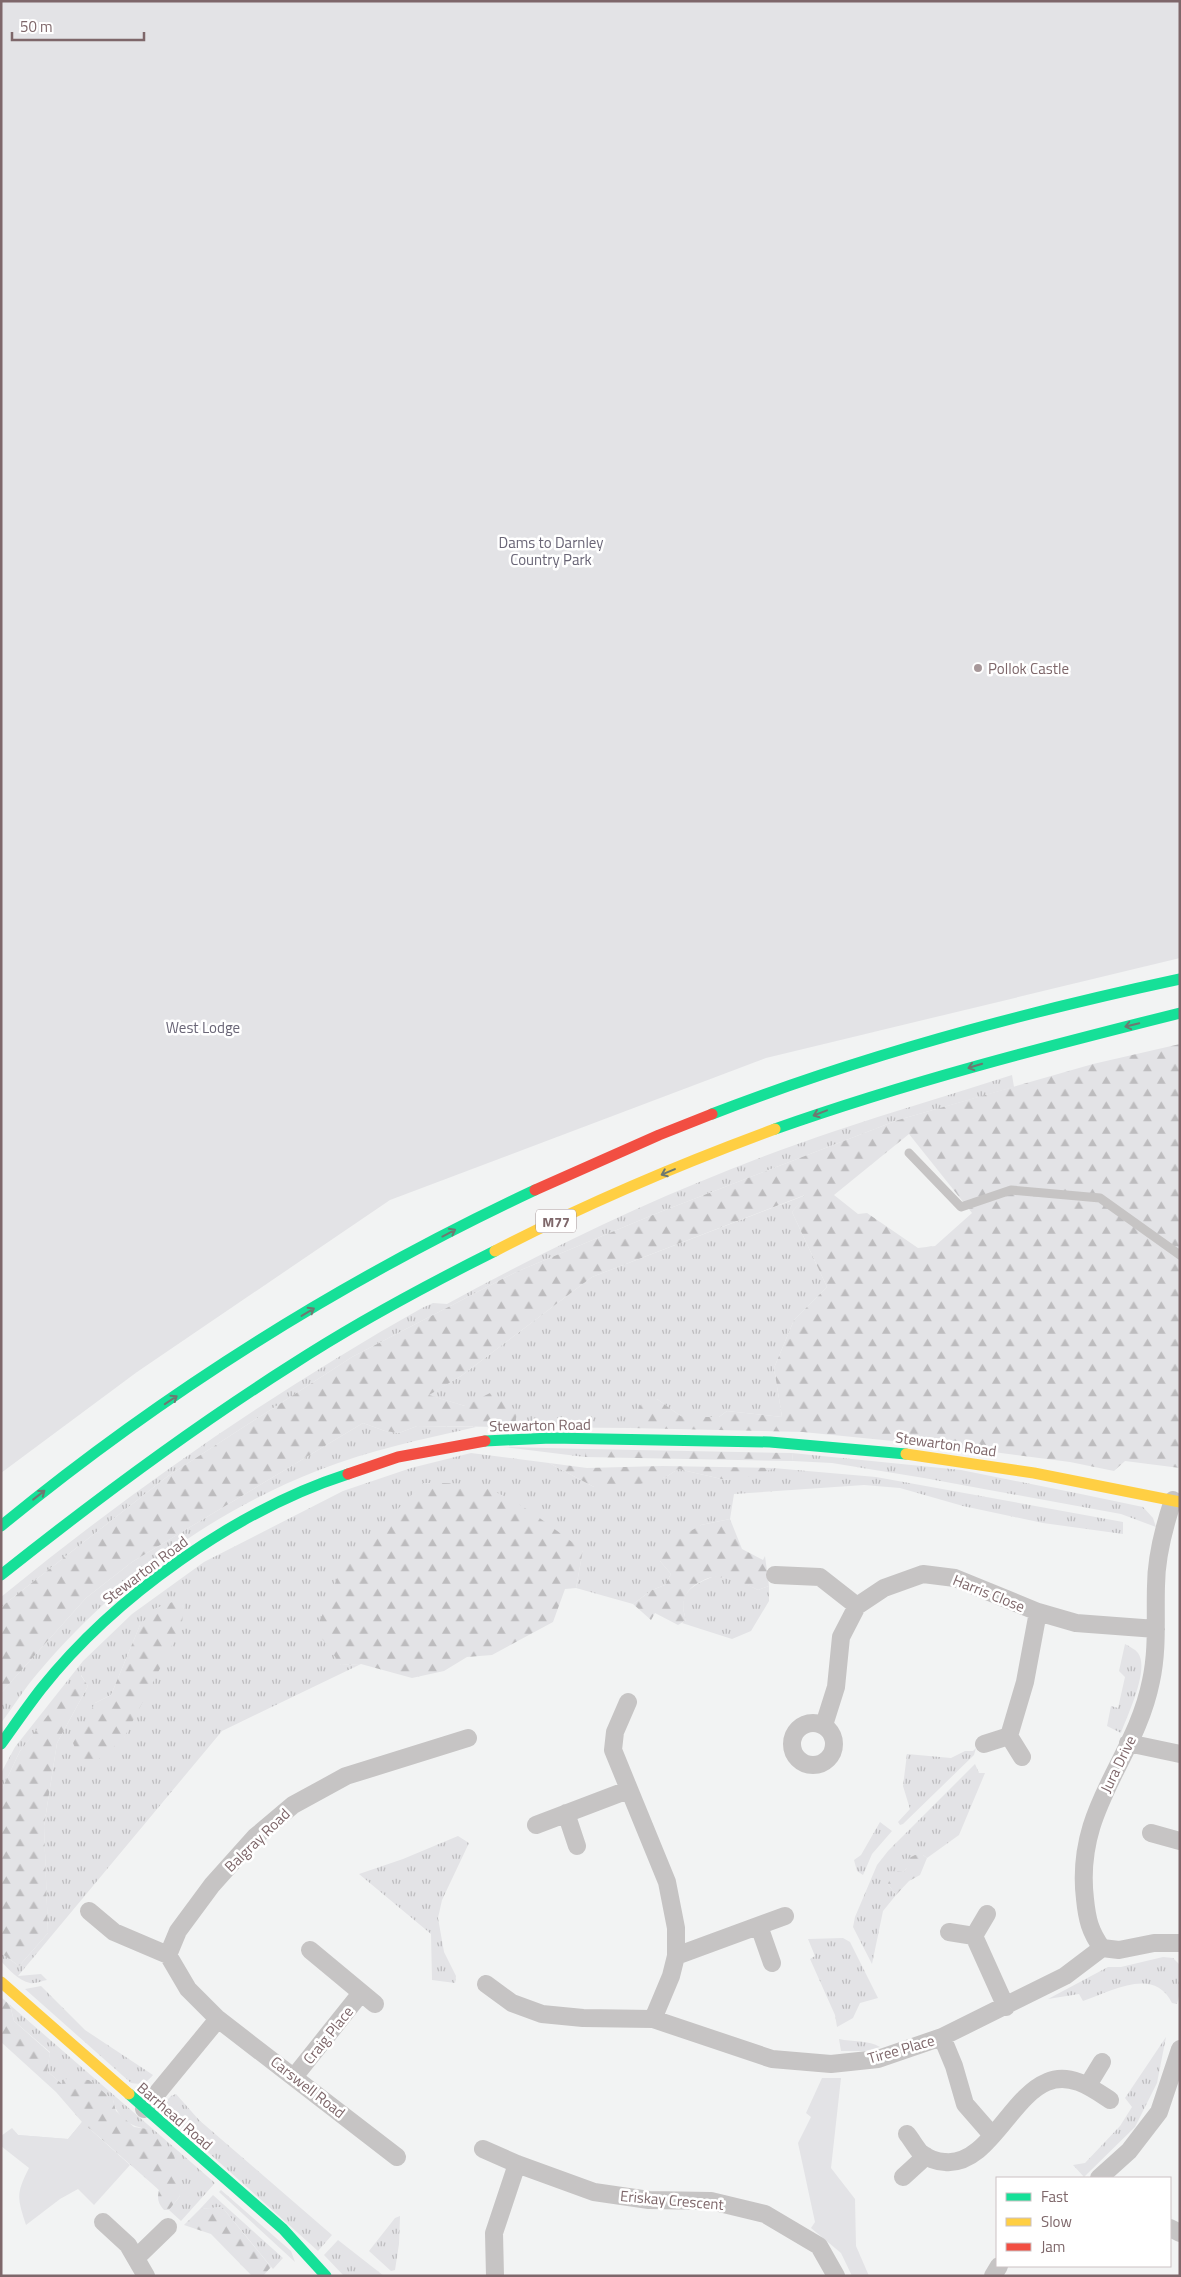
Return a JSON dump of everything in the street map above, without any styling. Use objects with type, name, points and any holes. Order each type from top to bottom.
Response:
[{"type":"main road","name":"M77","points":[[1,1526],[79,1464],[244,1350],[396,1261],[495,1209],[570,1174],[670,1130],[854,1064],[944,1036],[1180,979]]},
{"type":"main road","name":"M77","points":[[1,1575],[100,1497],[221,1410],[372,1317],[543,1227],[679,1167],[837,1107],[989,1062],[1180,1013]]},
{"type":"main road","name":"Stewarton Road","points":[[1,1744],[29,1703],[82,1642],[125,1602],[203,1546],[243,1521],[314,1487],[362,1468],[432,1449],[512,1438],[742,1441],[815,1445],[971,1462],[1176,1501]]},
{"type":"main road","name":"Barrhead Road","points":[[1,1982],[282,2230],[326,2276]]},
{"type":"street","name":"Jura Drive","points":[[1102,1948],[1089,1927],[1083,1885],[1084,1860],[1089,1831],[1096,1809],[1138,1723],[1151,1682],[1156,1656],[1156,1584],[1160,1549],[1176,1501]]},
{"type":"street","name":"Harris Close","points":[[824,1725],[836,1687],[841,1637],[857,1606],[884,1588],[923,1574],[943,1575],[979,1587],[1038,1612],[1076,1623],[1156,1629]]},
{"type":"street","points":[[775,1575],[820,1577],[857,1606]]},
{"type":"street","name":"Harris Close","points":[[1010,1736],[1025,1682],[1038,1612]]},
{"type":"street","points":[[628,1702],[616,1732],[613,1750],[667,1882],[676,1928],[676,1956],[671,1976],[653,2019]]},
{"type":"street","points":[[984,1744],[1010,1736],[1022,1757]]},
{"type":"street","name":"Balgray Road","points":[[168,1955],[178,1931],[212,1885],[256,1837],[292,1805],[346,1776],[468,1738]]},
{"type":"street","points":[[1128,1743],[1180,1754]]},
{"type":"street","points":[[536,1825],[628,1790]]},
{"type":"street","points":[[566,1813],[577,1846]]},
{"type":"street","points":[[1151,1833],[1180,1841]]},
{"type":"street","points":[[89,1911],[114,1932],[168,1955],[188,1989],[218,2019],[144,2109]]},
{"type":"street","points":[[974,1936],[987,1914]]},
{"type":"street","points":[[676,1956],[785,1916]]},
{"type":"street","points":[[759,1926],[772,1963]]},
{"type":"street","points":[[949,1932],[974,1936]]},
{"type":"street","points":[[974,1936],[1006,2007]]},
{"type":"street","points":[[1102,1948],[1119,1950],[1154,1943],[1180,1943]]},
{"type":"street","name":"Tiree Place","points":[[486,1984],[512,2003],[542,2014],[583,2018],[653,2019],[772,2059],[826,2064],[878,2059],[942,2037],[1006,2007],[1065,1976],[1102,1948]]},
{"type":"street","name":"Craig Place","points":[[310,1950],[375,2004]]},
{"type":"street","name":"Craig Place","points":[[294,2076],[361,1993]]},
{"type":"street","name":"Carswell Road","points":[[218,2019],[397,2157]]},
{"type":"street","points":[[942,2037],[954,2066],[964,2104],[992,2135]]},
{"type":"street","points":[[1106,2176],[1129,2151],[1159,2112],[1180,2049]]},
{"type":"street","points":[[1088,2084],[1102,2062]]},
{"type":"street","points":[[907,2134],[920,2152],[926,2156],[939,2162],[962,2161],[979,2150],[1027,2096],[1047,2082],[1068,2080],[1088,2084],[1110,2100]]},
{"type":"street","name":"Eriskay Crescent","points":[[484,2149],[517,2164],[594,2192],[649,2200],[710,2201],[765,2214],[819,2246],[836,2276]]},
{"type":"street","points":[[902,2177],[926,2156]]},
{"type":"street","points":[[495,2276],[494,2234],[517,2164]]},
{"type":"street","points":[[102,2222],[128,2245],[146,2276]]},
{"type":"street","points":[[136,2258],[168,2227]]},
{"type":"lane","points":[[909,1153],[961,1207],[1011,1190],[1100,1198],[1180,1255]]},
{"type":"green space","name":"Dams to Darnley Country Park","points":[[1,1],[1180,1],[1180,958],[766,1058],[390,1200],[137,1372],[1,1473]]},
{"type":"green space","points":[[1180,1044],[1180,1468],[1125,1461],[1114,1471],[1070,1462],[963,1448],[803,1432],[630,1428],[642,1402],[657,1399],[682,1417],[719,1417],[727,1411],[782,1417],[774,1368],[794,1320],[827,1287],[792,1212],[805,1195],[592,1277],[461,1376],[429,1395],[465,1406],[490,1393],[517,1411],[515,1427],[417,1426],[399,1433],[385,1431],[363,1423],[132,1562],[86,1598],[1,1693],[1,1607],[168,1476],[352,1357],[516,1272],[655,1214],[898,1120],[1093,1064]],"holes":[[[909,1134],[972,1213],[935,1246],[918,1248],[867,1213],[858,1214],[834,1195]]]},
{"type":"green space","points":[[1012,1075],[1014,1087],[898,1120],[655,1214],[516,1272],[352,1357],[168,1476],[1,1607],[1,1597],[55,1553],[208,1441],[313,1372],[422,1308],[433,1303],[447,1304],[589,1231],[735,1167],[879,1116]]},
{"type":"green space","points":[[806,1195],[792,1212],[827,1287],[794,1320],[774,1368],[782,1417],[727,1411],[719,1417],[682,1417],[657,1399],[630,1428],[515,1427],[465,1406],[428,1395],[461,1376],[592,1277]]},
{"type":"green space","points":[[363,1423],[385,1431],[399,1433],[417,1426],[476,1427],[377,1451],[319,1470],[279,1487],[240,1507],[202,1530],[165,1554],[97,1610],[37,1674],[1,1723],[1,1693],[86,1598],[132,1562]]},
{"type":"green space","points":[[503,1447],[585,1449],[585,1457]]},
{"type":"green space","points":[[585,1449],[792,1453],[793,1461],[585,1457]]},
{"type":"green space","points":[[471,1453],[549,1463],[594,1487],[666,1477],[678,1469],[726,1480],[773,1468],[876,1477],[1123,1522],[1123,1534],[1043,1523],[963,1506],[900,1488],[864,1485],[734,1494],[730,1519],[701,1525],[660,1561],[671,1574],[665,1585],[652,1590],[633,1604],[576,1588],[583,1550],[340,1665],[361,1664],[222,1731],[18,1976],[41,1974],[47,1980],[36,1983],[26,1982],[10,1971],[1,1961],[1,1953],[19,1966],[48,1933],[44,1826],[57,1743],[88,1686],[81,1675],[20,1751],[1,1791],[1,1773],[15,1747],[83,1661],[132,1614],[204,1562],[343,1491],[411,1468]],"holes":[[[140,1625],[124,1738],[95,1703],[111,1695]]]},
{"type":"green space","points":[[792,1453],[961,1470],[1076,1493],[1143,1507],[1153,1518],[1156,1527],[1121,1514],[924,1478],[832,1463],[793,1461]]},
{"type":"green space","points":[[549,1463],[587,1468],[662,1466],[775,1468],[757,1475],[726,1480],[678,1469],[666,1477],[611,1492],[594,1487]]},
{"type":"green space","points":[[423,1483],[478,1486],[498,1493],[524,1507],[583,1550],[576,1588],[565,1589],[553,1622],[492,1655],[467,1657],[444,1671],[412,1678],[361,1664],[341,1665],[316,1630],[342,1567]]},
{"type":"green space","points":[[730,1519],[742,1549],[763,1560],[765,1556],[769,1586],[758,1590],[728,1578],[711,1577],[696,1584],[687,1592],[683,1608],[686,1620],[678,1625],[655,1613],[651,1620],[633,1604],[652,1590],[665,1585],[671,1574],[660,1561],[661,1548],[701,1525]]},
{"type":"green space","points":[[714,1576],[738,1580],[758,1590],[769,1586],[769,1601],[751,1631],[732,1639],[682,1623],[686,1620],[683,1603],[688,1592],[699,1583]]},
{"type":"green space","points":[[186,1597],[181,1628],[124,1738],[92,1765],[79,1758],[73,1743],[95,1703],[111,1695],[140,1625],[156,1608]]},
{"type":"green space","points":[[1125,1644],[1138,1653],[1141,1660],[1141,1670],[1136,1693],[1121,1733],[1107,1726],[1111,1706],[1118,1708],[1125,1677],[1119,1671]]},
{"type":"green space","points":[[80,1674],[88,1686],[57,1743],[44,1826],[48,1933],[19,1966],[1,1953],[1,1791],[20,1751]]},
{"type":"green space","points":[[976,1748],[974,1755],[900,1825],[898,1822],[910,1809],[903,1786],[907,1754],[951,1758],[965,1751],[973,1751]]},
{"type":"green space","points":[[975,1764],[979,1773],[985,1773],[959,1835],[927,1858],[923,1855],[888,1884],[896,1895],[883,1911],[872,1964],[853,1927],[855,1917],[877,1865],[888,1851]]},
{"type":"green space","points":[[880,1822],[892,1831],[872,1854],[863,1875],[857,1871],[854,1860],[861,1855]]},
{"type":"green space","points":[[458,1836],[469,1843],[442,1900],[438,1918],[444,1952],[456,1976],[455,1983],[432,1980],[431,1934],[359,1874],[403,1859]]},
{"type":"green space","points":[[915,1855],[923,1855],[927,1858],[920,1875],[909,1881],[896,1895],[888,1884],[891,1876],[898,1871],[903,1872],[907,1868],[909,1858]]},
{"type":"green space","points":[[843,1938],[850,1942],[878,1998],[860,2003],[853,2018],[837,2027],[835,2015],[810,1959],[815,1956],[808,1939]]},
{"type":"green space","points":[[1163,1957],[1173,1958],[1180,1965],[1180,1992],[1177,2004],[1172,2003],[1164,1992],[1155,1986],[1144,1983],[1119,1987],[1083,2001],[1079,1994],[1048,1999],[1108,1967],[1121,1967]]},
{"type":"green space","points":[[41,1986],[85,2030],[153,2075],[143,2083],[131,2083],[25,1989]]},
{"type":"green space","points":[[1,1997],[10,2005],[14,2021],[50,2053],[47,2071],[62,2084],[63,2079],[89,2080],[113,2100],[116,2111],[134,2127],[148,2129],[174,2153],[180,2196],[169,2210],[164,2210],[159,2203],[159,2190],[90,2129],[63,2157],[32,2155],[12,2128],[18,2135],[68,2139],[82,2122],[56,2092],[1,2042]]},
{"type":"green space","points":[[10,2005],[215,2183],[181,2221],[169,2210],[180,2196],[148,2129],[131,2124],[121,2117],[113,2100],[62,2084],[47,2071],[50,2052],[14,2021]]},
{"type":"green space","points":[[1166,2037],[1157,2083],[1135,2127],[1084,2177],[1073,2165],[1085,2163],[1120,2126],[1132,2107],[1125,2098]]},
{"type":"green space","points":[[839,2039],[866,2042],[880,2047],[865,2051],[841,2051]]},
{"type":"green space","points":[[822,2078],[841,2078],[831,2168],[855,2199],[856,2246],[869,2276],[852,2276],[841,2253],[811,2228],[815,2222],[798,2143],[811,2117],[806,2113]]},
{"type":"green space","points":[[176,2094],[199,2120],[332,2235],[318,2251],[172,2120],[167,2111],[166,2101]]},
{"type":"green space","points":[[82,2122],[130,2165],[94,2205],[78,2189],[60,2199],[26,2225],[19,2196],[29,2168],[1,2146],[1,2136],[12,2128],[18,2135],[68,2139]]},
{"type":"green space","points":[[221,2190],[291,2251],[295,2262],[219,2192]]},
{"type":"green space","points":[[213,2195],[283,2258],[273,2269],[222,2207],[200,2209]]},
{"type":"green space","points":[[222,2207],[271,2267],[263,2276],[252,2276],[211,2234],[184,2225],[200,2209]]},
{"type":"green space","points":[[400,2216],[399,2244],[395,2270],[391,2271],[369,2251],[395,2218]]},
{"type":"green space","points":[[338,2240],[384,2276],[344,2276],[324,2255]]},
{"type":"traffic: fast","points":[[712,1114],[827,1073],[943,1037],[1061,1006],[1180,979]]},
{"type":"traffic: fast","points":[[775,1129],[875,1096],[1027,1052],[1180,1013]]},
{"type":"traffic: fast","points":[[1,1526],[126,1430],[258,1342],[325,1300],[394,1261],[535,1190]]},
{"type":"traffic: fast","points":[[1,1575],[142,1467],[252,1390],[365,1320],[495,1251]]},
{"type":"traffic: fast","points":[[485,1441],[551,1438],[770,1442],[906,1454]]},
{"type":"traffic: fast","points":[[1,1744],[41,1689],[71,1655],[104,1622],[141,1590],[180,1560],[263,1510],[306,1490],[348,1474]]},
{"type":"traffic: fast","points":[[129,2094],[283,2229],[326,2276]]},
{"type":"traffic: slow","points":[[495,1251],[563,1217],[633,1186],[775,1129]]},
{"type":"traffic: slow","points":[[906,1454],[1034,1473],[1180,1502]]},
{"type":"traffic: slow","points":[[1,1982],[129,2094]]},
{"type":"traffic: jam","points":[[535,1190],[659,1135],[712,1114]]},
{"type":"traffic: jam","points":[[348,1474],[398,1457],[485,1441]]},
{"type":"place","name":"Pollok Castle","points":[[978,668]]},
{"type":"park label","name":"West Lodge","points":[[203,1027]]}]
